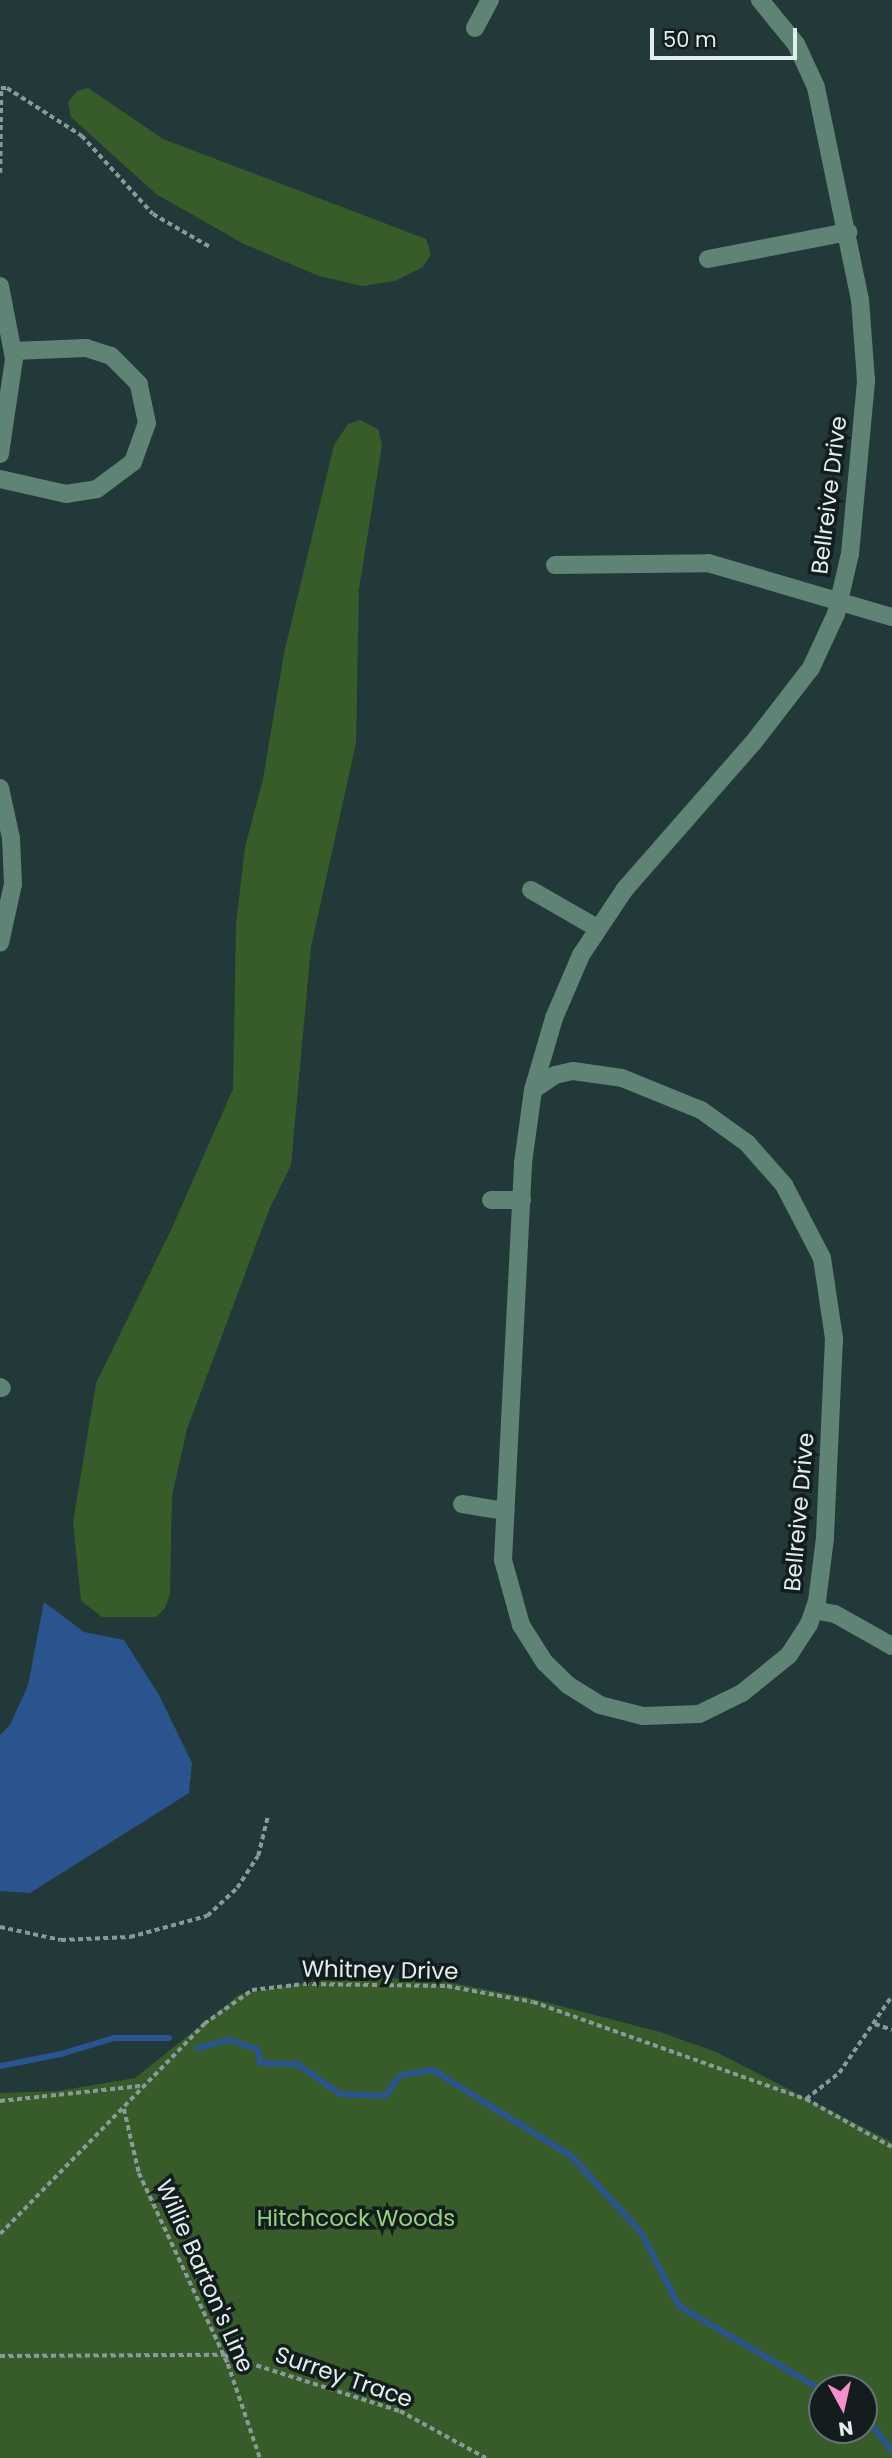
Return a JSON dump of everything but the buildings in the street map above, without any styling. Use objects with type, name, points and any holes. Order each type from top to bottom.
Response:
[{"type":"street","points":[[475,28],[490,0]]},
{"type":"street","name":"Bellreive Drive","points":[[533,1090],[555,1075],[573,1071],[622,1078],[683,1100],[747,1143],[800,1208],[829,1284],[834,1338],[825,1538],[814,1610],[789,1655],[717,1708],[662,1718],[600,1705],[553,1670],[521,1625],[503,1560],[522,1200],[533,1090],[566,986],[597,928],[811,668],[839,602],[850,554],[866,382],[860,300],[816,87],[796,44],[760,0]]},
{"type":"street","points":[[708,259],[848,232]]},
{"type":"street","points":[[0,286],[13,351],[0,454]]},
{"type":"street","points":[[0,479],[58,493],[97,488],[133,462],[147,423],[139,384],[111,356],[86,348],[13,351]]},
{"type":"street","points":[[555,565],[708,563],[892,617]]},
{"type":"street","points":[[0,788],[11,838],[13,884],[0,943]]},
{"type":"street","points":[[531,890],[597,928]]},
{"type":"street","points":[[491,1200],[522,1200]]},
{"type":"street","points":[[461,1504],[505,1511]]},
{"type":"street","points":[[814,1610],[835,1614],[892,1646]]},
{"type":"path","points":[[0,173],[1,88],[7,88],[82,136],[153,214],[210,247]]},
{"type":"path","points":[[0,1927],[61,1940],[130,1937],[207,1916],[237,1888],[258,1856],[268,1815]]},
{"type":"path","name":"Whitney Drive","points":[[0,2234],[204,2024],[252,1990],[304,1984],[434,1986],[533,2002],[806,2099],[892,2147]]},
{"type":"path","points":[[806,2099],[839,2073],[892,1996]]},
{"type":"path","points":[[874,2024],[892,2030]]},
{"type":"path","points":[[0,2101],[142,2086]]},
{"type":"path","name":"Willie Barton's Line","points":[[124,2108],[139,2173],[224,2355],[260,2458]]},
{"type":"path","name":"Surrey Trace","points":[[0,2356],[224,2355],[400,2411],[486,2458]]},
{"type":"green space","points":[[88,88],[163,139],[426,239],[431,254],[423,267],[395,281],[362,286],[319,276],[244,244],[156,194],[71,117],[68,102],[77,91]]},
{"type":"green space","points":[[360,420],[378,429],[382,445],[359,589],[356,743],[311,947],[291,1165],[269,1210],[187,1429],[172,1496],[170,1594],[165,1608],[156,1617],[102,1617],[81,1601],[73,1522],[96,1383],[171,1230],[233,1089],[236,925],[245,847],[263,779],[284,653],[334,445],[348,424]]},
{"type":"green space","name":"Hitchcock Woods","points":[[373,1977],[446,1982],[526,1997],[660,2032],[716,2052],[892,2142],[892,2458],[0,2458],[0,2093],[58,2091],[135,2078],[240,1994],[329,1979]]},
{"type":"water","points":[[44,1602],[84,1632],[124,1640],[159,1695],[192,1763],[189,1793],[30,1893],[0,1891],[0,1735],[10,1725],[28,1685]]},
{"type":"waterway","points":[[0,2066],[61,2054],[114,2038],[169,2038]]},
{"type":"waterway","points":[[197,2048],[230,2040],[258,2049],[260,2063],[297,2064],[340,2094],[385,2096],[401,2075],[433,2070],[572,2157],[641,2232],[679,2306],[808,2382]]},
{"type":"waterway","points":[[878,2433],[892,2451]]}]
